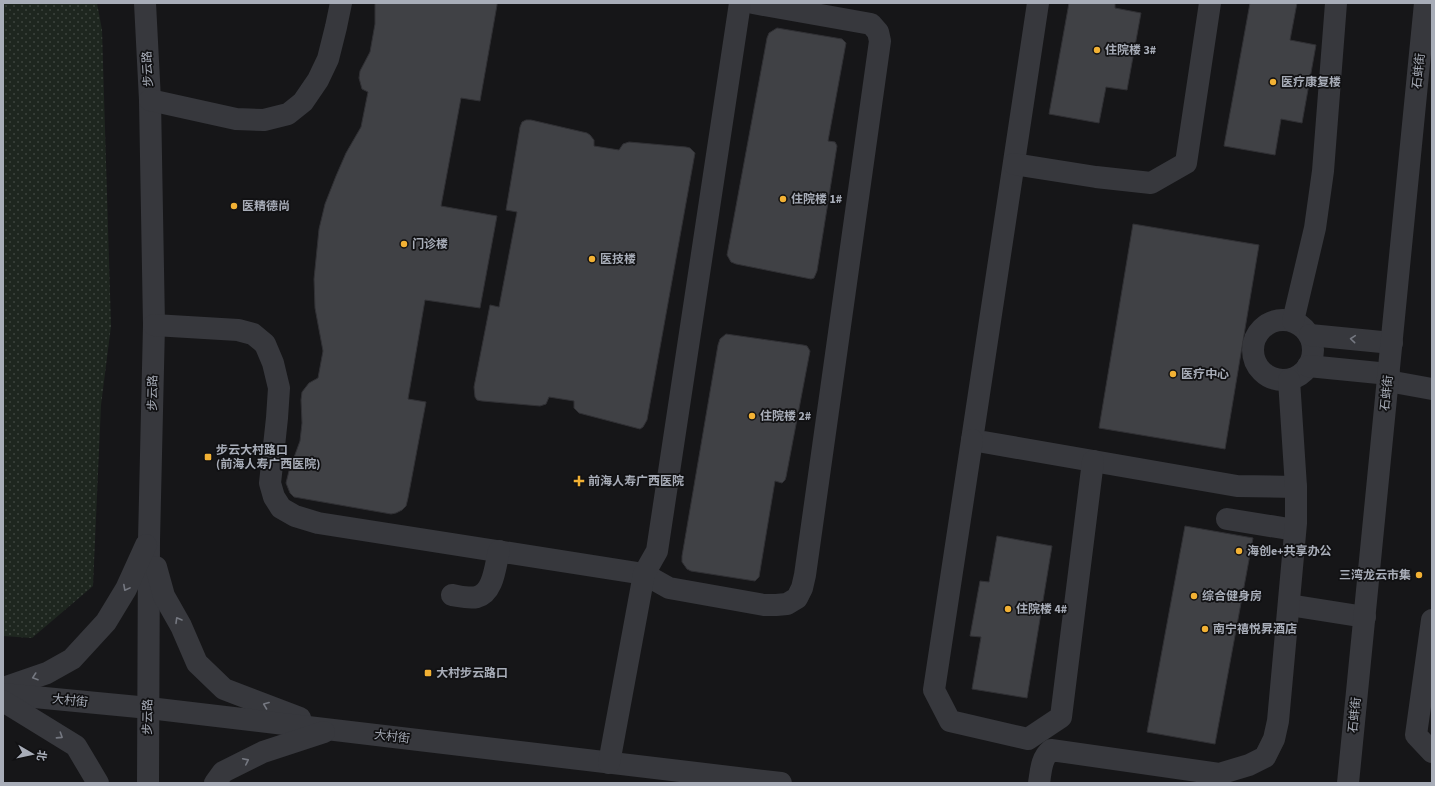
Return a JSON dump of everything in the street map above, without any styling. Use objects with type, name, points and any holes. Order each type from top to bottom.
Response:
[{"type":"street","name":"步云路","points":[[145,3],[150,100],[154,324],[149,541],[148,783]]},
{"type":"street","points":[[150,100],[236,119],[264,120],[288,114],[303,102],[318,80],[328,60],[341,3]]},
{"type":"street","points":[[609,763],[644,574],[657,551],[740,3]]},
{"type":"street","points":[[154,324],[238,330],[253,334],[265,344],[273,363],[278,388],[277,418],[270,483],[274,497],[281,508],[295,516],[318,523],[644,574],[668,588],[764,605],[786,604],[797,598],[802,588],[805,575],[880,41],[878,32],[872,24],[753,3]]},
{"type":"street","points":[[1038,3],[934,690],[950,721],[1028,739],[1061,717],[1093,460]]},
{"type":"street","points":[[1014,164],[1151,184],[1186,163],[1210,3]]},
{"type":"street","points":[[1294,321],[1315,228],[1323,171],[1336,3]]},
{"type":"street","name":"石蚌街","points":[[1348,783],[1425,3]]},
{"type":"street","points":[[1284,319],[1294,321],[1302,326],[1310,335],[1314,350],[1312,361],[1298,376],[1288,380],[1278,380],[1260,370],[1255,361],[1253,351],[1254,340],[1259,331],[1266,325],[1275,320],[1284,319]]},
{"type":"street","points":[[1310,335],[1392,343]]},
{"type":"street","points":[[1308,366],[1388,378],[1432,389]]},
{"type":"street","points":[[1039,783],[1042,764],[1046,754],[1051,750],[1218,774],[1249,765],[1265,757],[1274,739],[1278,721],[1295,530],[1296,487],[1288,380]]},
{"type":"street","points":[[972,440],[1237,486],[1296,487]]},
{"type":"street","points":[[1227,519],[1295,530]]},
{"type":"street","points":[[3,688],[47,672],[72,659],[106,622],[126,589],[149,541]]},
{"type":"street","points":[[149,541],[164,596],[182,626],[197,663],[224,689],[329,730]]},
{"type":"street","points":[[452,595],[476,597],[484,593],[491,582],[499,551]]},
{"type":"street","points":[[1289,605],[1365,617]]},
{"type":"street","points":[[1432,620],[1416,735],[1432,752]]},
{"type":"street","name":"大村街","points":[[3,694],[149,708],[781,783]]},
{"type":"street","points":[[3,701],[76,746],[98,783]]},
{"type":"street","points":[[1045,728],[1051,750]]},
{"type":"street","points":[[215,783],[223,772],[263,752],[329,730]]},
{"type":"shaded area","points":[[3,3],[97,3],[102,30],[111,326],[101,405],[93,586],[32,638],[3,636]]},
{"type":"building","name":"门诊楼","points":[[375,3],[497,3],[480,101],[461,98],[441,206],[497,216],[480,308],[425,300],[408,399],[426,402],[406,506],[402,510],[391,514],[294,497],[290,493],[286,483],[300,441],[302,423],[302,392],[309,383],[318,378],[323,351],[315,308],[314,279],[319,229],[325,204],[336,176],[346,153],[361,127],[368,92],[362,89],[359,78],[360,71],[370,52],[375,24]]},
{"type":"building","name":"住院楼 3#","points":[[1069,3],[1115,3],[1115,8],[1141,13],[1127,90],[1106,87],[1099,123],[1049,114]]},
{"type":"building","name":"医疗康复楼","points":[[1250,3],[1297,3],[1290,40],[1316,45],[1302,123],[1281,119],[1275,155],[1224,146]]},
{"type":"building","name":"住院楼 1#","points":[[777,28],[842,39],[846,43],[828,141],[835,142],[837,146],[817,271],[814,278],[811,279],[736,264],[731,262],[727,255],[767,38],[769,33]]},
{"type":"building","name":"医技楼","points":[[526,120],[587,133],[594,140],[594,146],[619,150],[623,144],[629,142],[686,147],[690,148],[695,153],[647,420],[640,429],[579,413],[574,408],[574,401],[549,397],[546,404],[540,406],[482,401],[477,400],[475,397],[474,387],[490,305],[499,307],[517,212],[506,210],[520,127],[522,122]]},
{"type":"building","name":"医疗中心","points":[[1133,224],[1259,245],[1225,449],[1099,428]]},
{"type":"building","name":"住院楼 2#","points":[[726,334],[803,345],[807,346],[810,351],[786,477],[782,483],[775,481],[759,577],[755,581],[691,571],[687,569],[682,562],[718,345],[720,339]]},
{"type":"building","points":[[1185,526],[1253,538],[1215,744],[1147,732]]},
{"type":"building","name":"住院楼 4#","points":[[997,536],[1052,546],[1027,698],[972,689],[981,637],[970,636],[980,581],[989,582]]},
{"type":"place","name":"住院楼 3#","points":[[1097,50]]},
{"type":"place","name":"医疗康复楼","points":[[1273,82]]},
{"type":"place","name":"住院楼 1#","points":[[783,199]]},
{"type":"place","name":"医精德尚","points":[[234,206]]},
{"type":"place","name":"门诊楼","points":[[404,244]]},
{"type":"place","name":"医技楼","points":[[592,259]]},
{"type":"place","name":"医疗中心","points":[[1173,374]]},
{"type":"place","name":"住院楼 2#","points":[[752,416]]},
{"type":"place","name":"步云大村路口 (前海人寿广西医院)","points":[[208,457]]},
{"type":"place","name":"前海人寿广西医院","points":[[579,481]]},
{"type":"place","name":"海创e+共享办公","points":[[1239,551]]},
{"type":"place","name":"三湾龙云市集","points":[[1419,575]]},
{"type":"place","name":"综合健身房","points":[[1194,596]]},
{"type":"place","name":"住院楼 4#","points":[[1008,609]]},
{"type":"place","name":"南宁禧悦昇酒店","points":[[1205,629]]},
{"type":"place","name":"大村步云路口","points":[[428,673]]}]
